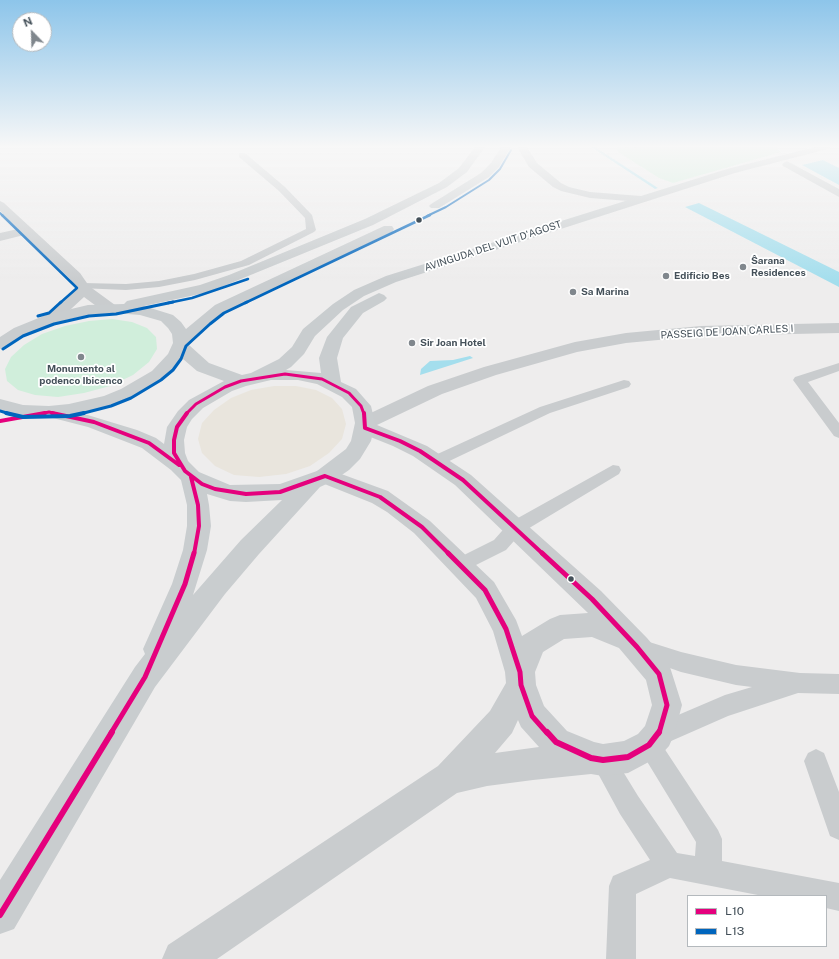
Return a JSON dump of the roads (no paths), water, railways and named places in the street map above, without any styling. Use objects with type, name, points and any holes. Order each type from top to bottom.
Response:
[{"type":"street","points":[[0,344],[20,331],[52,318],[82,311],[112,308],[204,289],[368,222],[429,192]]},
{"type":"street","points":[[0,421],[45,412],[90,406],[128,393],[144,384],[163,370],[176,356],[180,345],[206,319],[221,308],[389,229],[460,192]]},
{"type":"street","points":[[576,192],[590,195],[641,199]]},
{"type":"street","name":"AVINGUDA DEL VUIT D'AGOST","points":[[145,677],[185,584],[195,550],[199,526],[198,505],[185,471],[174,453],[174,440],[177,428],[185,415],[196,404],[209,395],[286,363],[298,350],[309,333],[338,306],[360,293],[391,279],[665,192]]},
{"type":"street","name":"AVINGUDA DEL VUIT D'AGOST","points":[[332,383],[328,358],[335,337],[357,310],[395,291],[701,192]]},
{"type":"street","points":[[0,205],[83,287],[112,308],[141,310],[167,318],[178,330],[180,345],[203,367],[250,379],[298,375],[322,379],[350,393],[356,399],[362,410],[365,425],[361,441],[353,454],[341,465],[319,479],[250,547],[216,586],[145,677],[0,915]]},
{"type":"street","points":[[0,237],[27,230]]},
{"type":"street","points":[[52,318],[83,287]]},
{"type":"street","name":"PASSEIG DE JOAN CARLES I","points":[[365,425],[435,390],[490,370],[575,347],[626,338],[702,331],[839,328]]},
{"type":"street","points":[[0,405],[23,411],[45,412],[94,422],[130,435],[149,443],[185,471],[215,489],[246,494],[280,492],[319,479],[374,494],[395,506],[422,527],[485,590],[506,629],[532,716],[556,742],[597,759]]},
{"type":"street","points":[[365,425],[400,441],[436,461],[463,480],[592,599],[633,643],[659,674],[667,705],[654,740],[628,757],[487,770],[450,778]]},
{"type":"street","points":[[182,959],[450,778],[501,722],[520,679],[533,643],[560,627],[594,626],[633,643]]},
{"type":"lane","points":[[83,287],[126,287],[159,284],[194,277],[245,263],[311,230],[309,217],[285,192]]},
{"type":"lane","points":[[839,367],[800,380],[839,433]]},
{"type":"lane","points":[[436,461],[545,410],[624,384]]},
{"type":"lane","points":[[460,565],[500,545],[515,528],[614,470]]},
{"type":"lane","points":[[633,643],[681,662],[736,674],[800,683],[839,684]]},
{"type":"lane","points":[[708,872],[709,838],[654,740],[725,706],[800,683]]},
{"type":"lane","points":[[597,759],[630,805],[669,865]]},
{"type":"lane","points":[[816,761],[839,827]]},
{"type":"lane","points":[[621,959],[623,886],[669,865],[824,895]]},
{"type":"lane","points":[[827,896],[839,898]]},
{"type":"water","points":[[699,203],[839,272],[839,287],[685,207]]},
{"type":"water","points":[[470,356],[473,358],[420,375],[421,369],[430,361],[453,360]]},
{"type":"place","name":"Ŝarana Residences","points":[[743,267]]},
{"type":"place","name":"Edificio Bes","points":[[666,276]]},
{"type":"place","name":"Sa Marina","points":[[573,292]]},
{"type":"place","name":"Sir Joan Hotel","points":[[412,343]]},
{"type":"place","name":"Monumento al podenco Ibicenco","points":[[81,357]]}]
